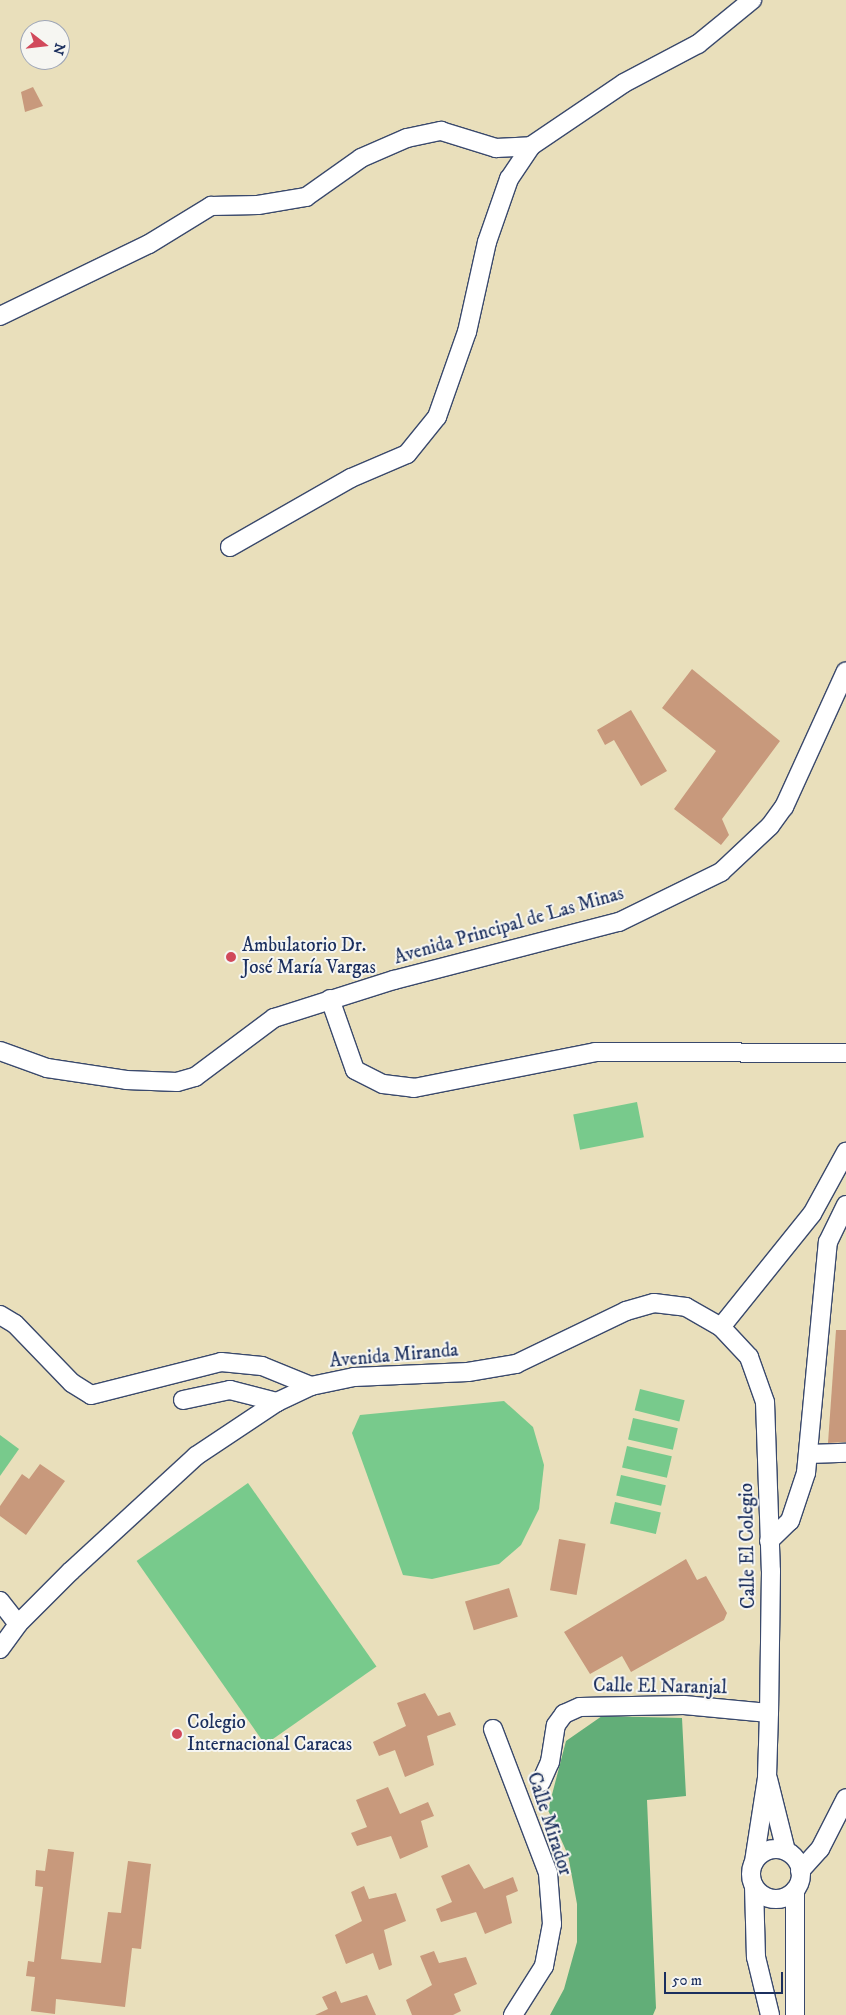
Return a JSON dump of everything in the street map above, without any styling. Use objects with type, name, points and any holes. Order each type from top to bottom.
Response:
[{"type":"street","points":[[230,547],[343,483],[408,454],[437,417],[467,332],[488,242],[509,180],[531,146],[624,83],[698,44],[752,0]]},
{"type":"street","points":[[0,316],[149,244],[211,206],[258,205],[306,197],[361,158],[407,138],[441,131],[496,148],[531,146]]},
{"type":"street","name":"Avenida Principal de Las Minas","points":[[0,1051],[47,1068],[126,1080],[177,1082],[195,1076],[274,1018],[330,999],[619,922],[721,872],[784,807],[846,671]]},
{"type":"street","points":[[330,999],[355,1070],[383,1084],[414,1088],[595,1052],[846,1053]]},
{"type":"street","points":[[722,1327],[812,1214],[846,1152]]},
{"type":"street","points":[[769,1541],[790,1521],[808,1454],[828,1242],[846,1205]]},
{"type":"street","name":"Avenida Miranda","points":[[18,1624],[196,1456],[277,1402],[311,1386],[354,1377],[468,1372],[516,1364],[626,1311],[654,1303],[686,1306],[722,1327]]},
{"type":"street","points":[[0,1316],[15,1324],[72,1382],[92,1395],[221,1362],[262,1366],[311,1386]]},
{"type":"street","name":"Calle El Colegio","points":[[722,1327],[749,1357],[765,1402],[769,1541],[769,1713],[767,1778],[754,1862],[754,1886],[756,1957],[770,2015]]},
{"type":"street","points":[[183,1400],[230,1390],[277,1402]]},
{"type":"street","points":[[808,1454],[846,1453]]},
{"type":"street","points":[[0,1601],[18,1624],[0,1649]]},
{"type":"street","name":"Calle El Naranjal","points":[[541,1782],[550,1762],[556,1725],[564,1714],[580,1707],[684,1706],[769,1713]]},
{"type":"street","name":"Calle Mirador","points":[[493,1730],[548,1873],[552,1924],[544,1966],[513,2015]]},
{"type":"street","name":"Calle El Colegio","points":[[767,1778],[786,1851],[800,1870]]},
{"type":"street","points":[[795,2015],[795,1890],[800,1870],[820,1849],[846,1798]]},
{"type":"street","points":[[754,1862],[768,1850],[786,1851]]},
{"type":"street","points":[[754,1886],[773,1898],[795,1890]]},
{"type":"green space","points":[[637,1102],[644,1137],[580,1150],[573,1114]]},
{"type":"green space","points":[[640,1389],[685,1400],[679,1421],[635,1410]]},
{"type":"green space","points":[[504,1401],[533,1427],[544,1465],[539,1509],[521,1545],[499,1564],[432,1579],[403,1575],[352,1433],[360,1415]]},
{"type":"green space","points":[[633,1418],[678,1428],[673,1450],[628,1439]]},
{"type":"green space","points":[[0,1435],[19,1449],[0,1476]]},
{"type":"green space","points":[[627,1446],[672,1456],[667,1478],[622,1467]]},
{"type":"green space","points":[[621,1475],[666,1485],[661,1506],[616,1495]]},
{"type":"green space","points":[[248,1483],[376,1666],[265,1744],[137,1561]]},
{"type":"green space","points":[[615,1502],[661,1513],[656,1534],[610,1523]]},
{"type":"green space","points":[[602,1716],[682,1718],[686,1796],[647,1800],[656,2008],[653,2015],[550,2015],[564,1989],[577,1942],[577,1904],[568,1855],[548,1810],[566,1741]]},
{"type":"building","points":[[33,87],[43,106],[25,112],[21,92]]},
{"type":"building","points":[[692,669],[780,741],[722,819],[729,835],[721,845],[674,809],[716,751],[662,708]]},
{"type":"building","points":[[631,710],[667,771],[641,786],[614,740],[605,745],[597,730]]},
{"type":"building","points":[[836,1330],[846,1330],[846,1442],[828,1443]]},
{"type":"building","points":[[40,1464],[65,1481],[26,1535],[0,1516],[0,1506],[22,1474],[29,1479]]},
{"type":"building","points":[[559,1539],[586,1544],[577,1595],[550,1590]]},
{"type":"building","points":[[686,1559],[697,1580],[706,1576],[727,1613],[724,1620],[631,1672],[622,1656],[590,1674],[564,1632]]},
{"type":"building","points":[[509,1588],[518,1617],[474,1630],[465,1601]]},
{"type":"building","points":[[425,1693],[438,1716],[450,1712],[456,1725],[427,1736],[434,1765],[405,1777],[395,1750],[379,1756],[373,1742],[406,1726],[397,1703]]},
{"type":"building","points":[[388,1787],[400,1814],[428,1802],[434,1816],[421,1821],[428,1847],[400,1859],[391,1836],[357,1846],[351,1833],[367,1827],[356,1800]]},
{"type":"building","points":[[48,1849],[74,1852],[61,1959],[101,1963],[108,1912],[121,1913],[128,1861],[151,1864],[141,1949],[132,1948],[125,2007],[56,1999],[55,2014],[31,2011],[35,1977],[26,1976],[28,1961],[34,1962],[43,1887],[35,1886],[36,1870],[45,1871]]},
{"type":"building","points":[[469,1864],[484,1889],[513,1877],[518,1891],[506,1896],[512,1923],[485,1934],[476,1912],[441,1922],[436,1909],[452,1902],[441,1876]]},
{"type":"building","points":[[364,1886],[369,1899],[396,1893],[406,1921],[384,1930],[392,1965],[379,1970],[373,1953],[346,1964],[335,1935],[362,1921],[351,1892]]},
{"type":"building","points":[[434,1951],[439,1963],[466,1957],[477,1984],[454,1994],[461,2011],[453,2015],[412,2015],[406,2000],[432,1985],[420,1956]]},
{"type":"building","points":[[336,1991],[341,2003],[367,1995],[376,2015],[315,2015],[328,2009],[322,1997]]},
{"type":"place","name":"Ambulatorio Dr. José María Vargas","points":[[231,957]]},
{"type":"place","name":"Colegio Internacional Caracas","points":[[177,1734]]}]
